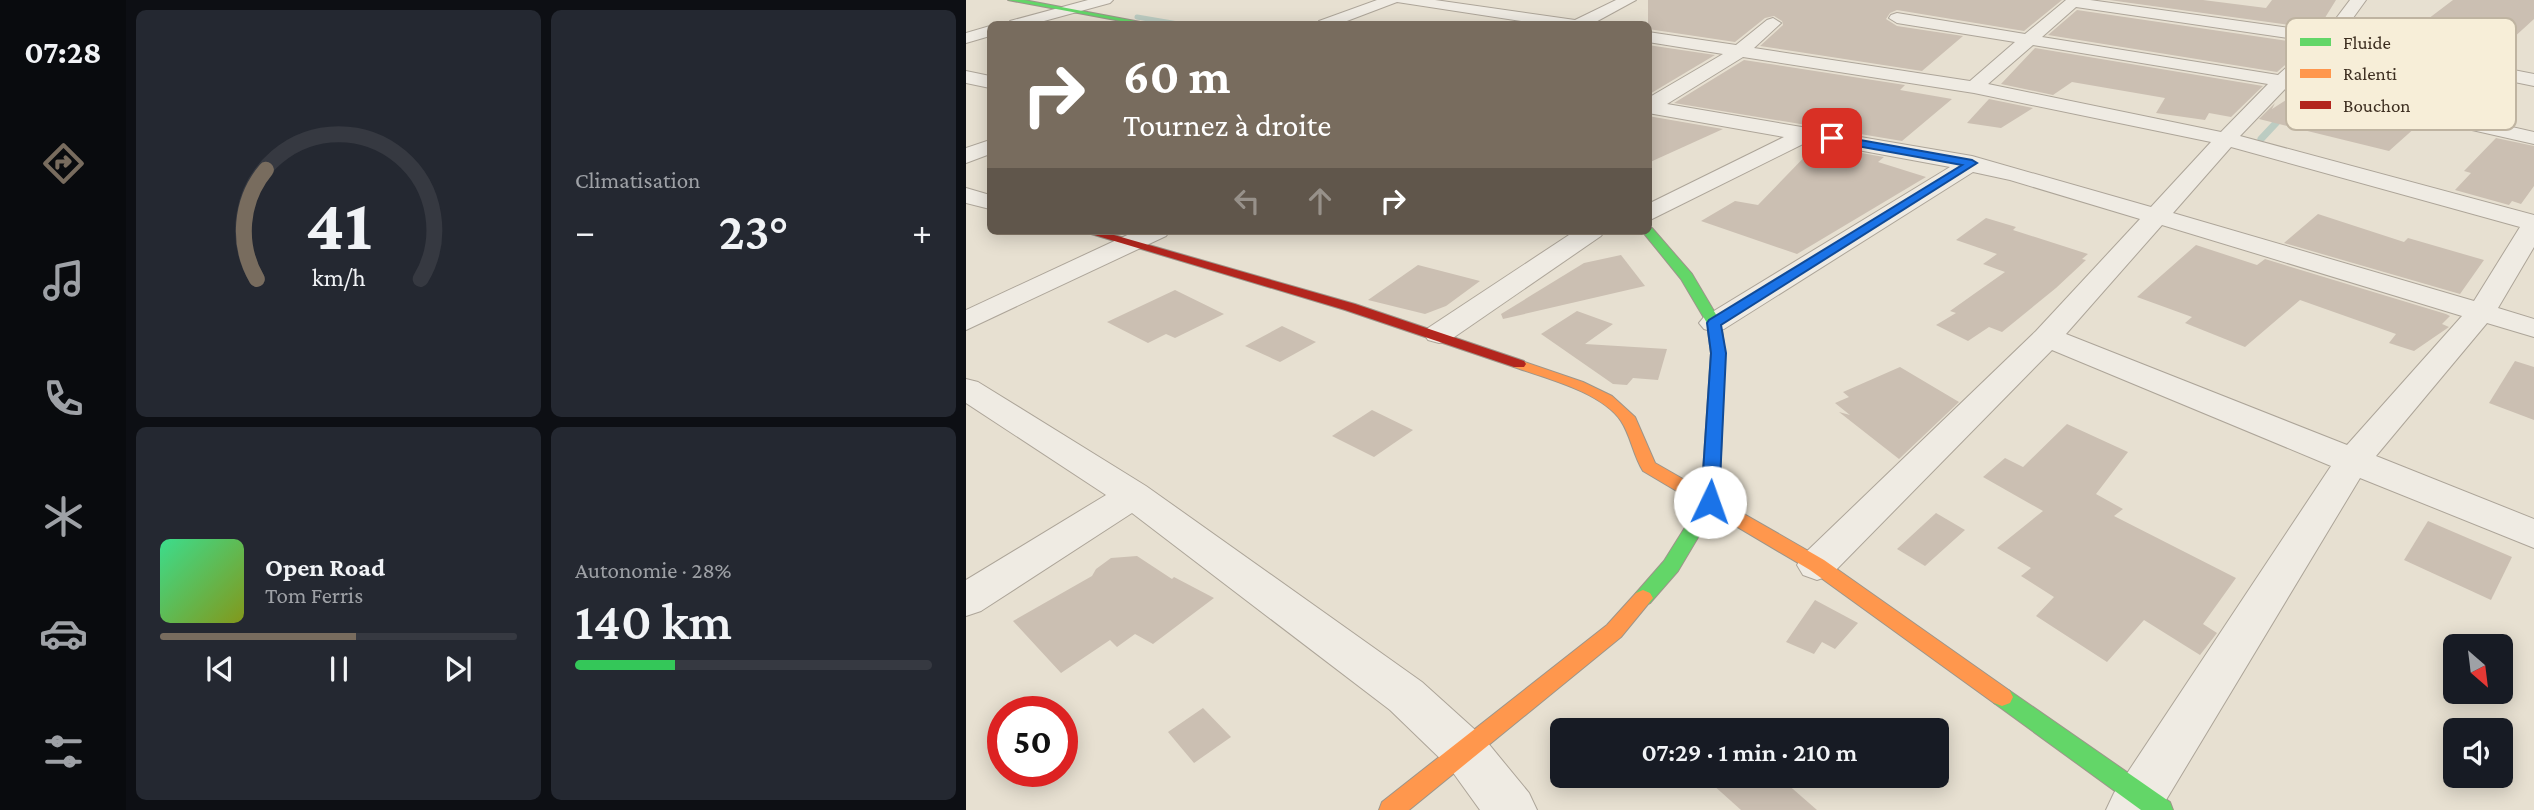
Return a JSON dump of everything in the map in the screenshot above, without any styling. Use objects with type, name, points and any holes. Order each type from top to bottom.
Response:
[{"type":"street","points":[[1012,0],[1131,21]]},
{"type":"street","points":[[1028,21],[1105,0]]},
{"type":"street","points":[[1333,21],[1391,0]]},
{"type":"street","points":[[1403,0],[1549,21]]},
{"type":"street","points":[[1587,21],[1629,0]]},
{"type":"street","points":[[1974,87],[2074,1],[2286,33]]},
{"type":"street","points":[[1897,18],[2286,82]]},
{"type":"street","points":[[1652,105],[1740,51],[1773,23]]},
{"type":"street","points":[[966,38],[987,33]]},
{"type":"street","points":[[1101,235],[1439,334],[1573,385],[1622,411],[1631,421],[1642,460],[1649,467],[1817,565],[2145,805],[2353,460],[2482,311],[2534,224],[2226,139],[1974,87],[1652,38]]},
{"type":"street","points":[[2525,78],[2534,63]]},
{"type":"street","points":[[966,77],[987,81]]},
{"type":"street","points":[[1817,565],[2048,337],[2226,139],[2286,77]]},
{"type":"street","points":[[1652,108],[1972,163],[2062,186],[2534,328]]},
{"type":"street","points":[[2499,130],[2534,138]]},
{"type":"street","points":[[1652,212],[1806,134]]},
{"type":"street","points":[[966,156],[987,148]]},
{"type":"street","points":[[1714,323],[1972,163]]},
{"type":"street","points":[[966,195],[987,201]]},
{"type":"street","points":[[966,321],[1149,235]]},
{"type":"street","points":[[1439,334],[1586,235]]},
{"type":"street","points":[[1391,810],[1615,631],[1671,566],[1710,502],[1718,353],[1714,323],[1687,277],[1651,235]]},
{"type":"street","points":[[2048,337],[2534,534]]},
{"type":"street","points":[[966,389],[1133,495],[1406,696],[1466,752],[1511,810]]},
{"type":"street","points":[[966,600],[1133,495]]},
{"type":"building","points":[[1648,0],[2062,0],[2024,31],[1897,10],[1890,13],[1886,19],[1897,26],[1963,36],[1922,71],[1760,46],[1783,25],[1782,21],[1774,16],[1765,18],[1735,42],[1652,30],[1652,21],[1648,21]]},
{"type":"building","points":[[2109,0],[2203,0],[2266,8],[2272,0],[2336,0],[2325,18],[2286,18],[2286,25]]},
{"type":"building","points":[[2453,0],[2534,0],[2534,19],[2516,35],[2516,18],[2429,18]]},
{"type":"building","points":[[2077,10],[2286,41],[2286,64],[2277,72],[2048,35]]},
{"type":"building","points":[[1652,46],[1715,55],[1652,93]]},
{"type":"building","points":[[2035,48],[2263,86],[2231,117],[2209,113],[2205,120],[2156,113],[2165,98],[2072,82],[2053,95],[2001,84]]},
{"type":"building","points":[[1744,60],[1905,85],[1900,90],[1952,99],[1902,141],[1674,103]]},
{"type":"building","points":[[1989,99],[2033,108],[2001,128],[1967,123]]},
{"type":"building","points":[[2286,100],[2286,126],[2259,119],[2275,103],[2272,109]]},
{"type":"building","points":[[1652,117],[1723,129],[1652,161]]},
{"type":"building","points":[[2304,130],[2413,130],[2389,151]]},
{"type":"building","points":[[2496,138],[2534,146],[2534,186],[2521,204],[2512,201],[2509,205],[2455,190],[2471,173],[2464,171]]},
{"type":"building","points":[[1816,145],[1884,157],[1878,162],[1926,177],[1797,254],[1701,221],[1735,201],[1758,205]]},
{"type":"building","points":[[2318,214],[2404,242],[2408,238],[2484,260],[2460,294],[2284,243]]},
{"type":"building","points":[[1986,218],[2016,227],[2013,230],[2088,254],[2082,259],[2086,260],[2056,288],[2002,332],[1989,327],[1968,341],[1936,325],[1956,313],[1950,311],[2005,272],[1983,264],[1997,254],[1956,240]]},
{"type":"building","points":[[2196,245],[2257,265],[2265,259],[2446,314],[2450,316],[2442,324],[2449,327],[2414,351],[2389,343],[2396,334],[2300,300],[2245,347],[2185,323],[2192,317],[2137,297]]},
{"type":"building","points":[[1621,255],[1645,286],[1503,319],[1501,314],[1584,263]]},
{"type":"building","points":[[1418,265],[1480,281],[1446,306],[1425,314],[1368,300]]},
{"type":"building","points":[[1175,290],[1224,314],[1175,338],[1166,334],[1148,343],[1107,322]]},
{"type":"building","points":[[1577,311],[1613,324],[1585,344],[1667,349],[1658,380],[1633,378],[1627,385],[1613,384],[1541,334]]},
{"type":"building","points":[[1282,326],[1316,342],[1280,362],[1245,346]]},
{"type":"building","points":[[2515,361],[2534,367],[2534,420],[2489,403]]},
{"type":"building","points":[[1900,367],[1959,402],[1899,459],[1839,412],[1850,415],[1835,403],[1849,397],[1843,392]]},
{"type":"building","points":[[1372,410],[1413,430],[1374,457],[1332,436]]},
{"type":"building","points":[[2067,424],[2128,452],[2096,494],[2123,509],[2114,516],[2236,578],[2203,624],[2217,633],[2200,655],[2144,620],[2107,662],[2036,616],[2054,597],[2021,576],[2031,568],[1997,548],[2043,511],[1983,477],[2005,458],[2023,467]]},
{"type":"building","points":[[1936,513],[1965,530],[1925,566],[1897,549]]},
{"type":"building","points":[[2428,521],[2512,557],[2491,600],[2404,560]]},
{"type":"building","points":[[1137,556],[1172,579],[1174,577],[1214,598],[1153,644],[1135,634],[1117,647],[1110,640],[1061,673],[1013,621],[1092,576],[1096,569],[1111,558]]},
{"type":"building","points":[[1815,600],[1858,623],[1835,649],[1822,642],[1814,654],[1786,642]]},
{"type":"building","points":[[1203,708],[1231,737],[1194,763],[1168,732]]},
{"type":"building","points":[[1716,788],[1792,788],[1817,810],[1741,810]]},
{"type":"waterway","points":[[1137,17],[1160,21]]},
{"type":"waterway","points":[[2261,139],[2286,112]]},
{"type":"traffic: fast","points":[[1012,0],[1130,21]]},
{"type":"traffic: fast","points":[[1643,598],[1671,566],[1710,502],[1718,353],[1714,323],[1687,277],[1651,235]]},
{"type":"traffic: fast","points":[[2002,697],[2161,810]]},
{"type":"traffic: slow","points":[[1519,364],[1578,385],[1607,399],[1627,417],[1649,467],[1817,565],[2002,697]]},
{"type":"traffic: slow","points":[[1391,810],[1614,631],[1643,598]]},
{"type":"traffic: jam","points":[[1101,235],[1350,307],[1519,364]]},
{"type":"route","points":[[1710,502],[1718,353],[1714,323],[1972,163],[1832,138]]}]
